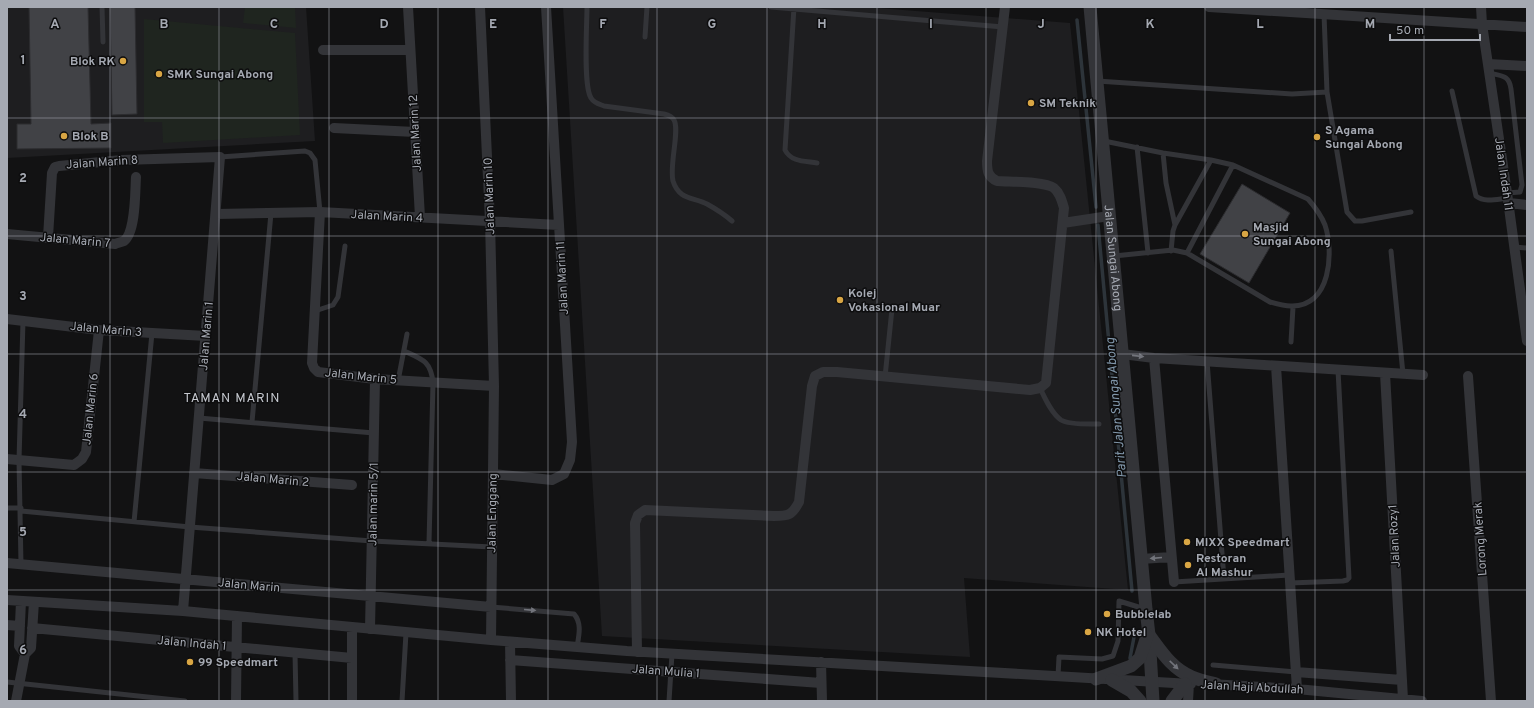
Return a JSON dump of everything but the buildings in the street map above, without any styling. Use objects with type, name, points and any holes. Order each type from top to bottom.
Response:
[{"type":"street","name":"Jalan Marin 12","points":[[408,7],[420,217]]},
{"type":"street","name":"Jalan Marin 10","points":[[480,7],[490,221],[494,386]]},
{"type":"street","name":"Jalan Marin 11","points":[[493,474],[552,480],[564,474],[570,460],[572,442],[546,7]]},
{"type":"street","points":[[638,652],[635,523],[638,514],[645,510],[774,516],[790,515],[799,502],[812,386],[815,376],[823,372],[837,372],[1030,390],[1040,388],[1046,383],[1064,208],[1060,195],[1054,188],[1045,184],[997,181],[992,179],[987,172],[1005,7]]},
{"type":"street","name":"Jalan Sungai Abong","points":[[1090,7],[1149,631],[1153,701]]},
{"type":"street","points":[[1209,7],[1527,27]]},
{"type":"street","name":"Jalan Indah 11","points":[[1481,10],[1488,69],[1515,247],[1524,292],[1527,336]]},
{"type":"street","points":[[323,50],[410,50]]},
{"type":"street","points":[[1488,69],[1527,66]]},
{"type":"street","points":[[334,128],[415,132]]},
{"type":"street","name":"Jalan Marin 1","points":[[183,611],[220,158]]},
{"type":"street","name":"Jalan Marin 8","points":[[48,238],[52,173],[58,166],[122,160],[220,158]]},
{"type":"street","name":"Jalan Marin 7","points":[[7,234],[115,244],[124,241],[130,233],[136,177]]},
{"type":"street","points":[[1508,198],[1527,205]]},
{"type":"street","name":"Jalan Marin 4","points":[[216,214],[320,212],[559,225]]},
{"type":"street","name":"Jalan Marin 5","points":[[320,212],[312,363],[314,368],[318,372],[375,380],[494,386]]},
{"type":"street","points":[[1063,222],[1109,216]]},
{"type":"street","name":"Jalan Marin 3","points":[[7,319],[99,330],[206,336]]},
{"type":"street","name":"Jalan Marin 6","points":[[7,459],[74,465],[82,459],[86,452],[99,330]]},
{"type":"street","points":[[1122,354],[1154,358],[1423,375]]},
{"type":"street","points":[[1154,358],[1174,582]]},
{"type":"street","points":[[1276,366],[1297,689]]},
{"type":"street","name":"Jalan Rozy1","points":[[1385,373],[1403,699]]},
{"type":"street","name":"Lorong Merak","points":[[1468,376],[1491,701]]},
{"type":"street","name":"Jalan marin 5/1","points":[[370,629],[375,380]]},
{"type":"street","name":"Jalan Enggang","points":[[491,640],[494,386]]},
{"type":"street","name":"Jalan Marin 2","points":[[194,473],[352,485]]},
{"type":"street","points":[[1141,559],[1171,557]]},
{"type":"street","name":"Jalan Marin","points":[[7,563],[491,607]]},
{"type":"street","name":"Jalan Haji Abdullah","points":[[7,600],[183,611],[352,628],[638,652],[1112,680],[1297,689],[1422,701]]},
{"type":"street","points":[[21,601],[19,646],[25,654]]},
{"type":"street","points":[[16,701],[25,654],[31,648],[34,602]]},
{"type":"street","points":[[236,701],[237,616]]},
{"type":"street","points":[[7,625],[20,626]]},
{"type":"street","name":"Jalan Indah 1","points":[[32,628],[352,658]]},
{"type":"street","points":[[352,628],[352,701]]},
{"type":"street","points":[[1096,679],[1130,666],[1140,658],[1149,631]]},
{"type":"street","points":[[1149,631],[1161,651],[1177,669],[1191,677],[1216,684]]},
{"type":"street","points":[[510,642],[511,701]]},
{"type":"street","name":"Jalan Mulia 1","points":[[510,660],[821,683]]},
{"type":"street","points":[[820,662],[822,701]]},
{"type":"street","points":[[1296,672],[1402,680]]},
{"type":"street","points":[[1112,680],[1131,691],[1140,701]]},
{"type":"street","points":[[1172,701],[1187,684]]},
{"type":"street","points":[[1187,684],[1188,701]]},
{"type":"lane","points":[[102,7],[103,42]]},
{"type":"lane","points":[[587,7],[587,85],[592,99],[597,104],[604,106],[664,114],[675,120],[676,128],[672,173],[674,183],[682,195],[720,211],[732,221]]},
{"type":"lane","points":[[645,37],[647,7]]},
{"type":"lane","points":[[771,7],[1003,27]]},
{"type":"lane","points":[[794,8],[785,150],[787,155],[793,159],[817,163]]},
{"type":"lane","points":[[1324,14],[1327,92],[1347,212],[1355,220],[1362,221],[1411,212]]},
{"type":"lane","points":[[1452,91],[1476,196],[1481,200],[1508,198],[1520,192],[1522,185],[1510,81],[1488,69]]},
{"type":"lane","points":[[1097,81],[1292,94],[1327,92]]},
{"type":"lane","points":[[1102,141],[1163,153],[1211,160],[1233,166],[1308,199],[1317,209],[1324,225],[1328,243],[1328,265],[1326,279],[1320,291],[1310,301],[1293,306],[1283,306],[1270,302],[1187,253],[1171,251],[1113,256]]},
{"type":"lane","points":[[1137,148],[1148,253]]},
{"type":"lane","points":[[220,158],[305,151],[310,153],[315,160],[320,212]]},
{"type":"lane","points":[[1163,153],[1166,183],[1175,225]]},
{"type":"lane","points":[[1171,251],[1172,231],[1211,160]]},
{"type":"lane","points":[[1187,253],[1233,166]]},
{"type":"lane","points":[[252,422],[271,213]]},
{"type":"lane","points":[[315,311],[333,305],[338,297],[345,246]]},
{"type":"lane","points":[[1515,247],[1527,248]]},
{"type":"lane","points":[[1391,251],[1403,374]]},
{"type":"lane","points":[[1291,342],[1293,306]]},
{"type":"lane","points":[[885,376],[892,309]]},
{"type":"lane","points":[[21,564],[19,460],[23,320]]},
{"type":"lane","points":[[134,522],[152,333]]},
{"type":"lane","points":[[398,381],[407,334]]},
{"type":"lane","points":[[404,351],[428,364],[432,371],[430,543]]},
{"type":"lane","points":[[1207,361],[1224,579]]},
{"type":"lane","points":[[1174,582],[1224,579],[1343,581],[1350,578],[1338,370]]},
{"type":"lane","points":[[1040,388],[1053,411],[1061,420],[1068,422],[1099,424]]},
{"type":"lane","points":[[199,418],[374,433]]},
{"type":"lane","points":[[7,508],[190,527],[372,541],[492,547]]},
{"type":"lane","points":[[1058,676],[1059,657],[1102,659],[1112,656],[1118,641],[1119,601],[1146,609]]},
{"type":"lane","points":[[491,607],[574,614],[580,625],[578,647]]},
{"type":"lane","points":[[402,701],[406,632]]},
{"type":"lane","points":[[295,653],[296,701]]},
{"type":"lane","points":[[669,701],[672,654]]},
{"type":"lane","points":[[1213,665],[1296,672]]},
{"type":"lane","points":[[7,682],[185,701]]},
{"type":"shaded area","name":"SMK Sungai Abong","points":[[7,7],[306,7],[315,141],[7,158]]},
{"type":"shaded area","points":[[245,7],[295,7],[296,28],[243,23]]},
{"type":"shaded area","name":"Kolej Vokasional Muar","points":[[563,7],[865,7],[1070,23],[1128,590],[964,578],[970,657],[602,636]]},
{"type":"shaded area","points":[[144,19],[295,33],[300,135],[163,143],[162,122],[144,122]]},
{"type":"waterway","name":"Parit Jalan Sungai Abong","points":[[1077,20],[1096,207]]},
{"type":"waterway","name":"Parit Jalan Sungai Abong","points":[[1098,225],[1132,591]]},
{"type":"waterway","name":"Parit Jalan Sungai Abong","points":[[1130,658],[1135,632]]},
{"type":"place","name":"Blok RK","points":[[123,61]]},
{"type":"place","name":"SMK Sungai Abong","points":[[159,74]]},
{"type":"place","name":"SM Teknik","points":[[1031,103]]},
{"type":"place","name":"Blok B","points":[[64,136]]},
{"type":"place","name":"S Agama Sungai Abong","points":[[1317,137]]},
{"type":"place","name":"Masjid Sungai Abong","points":[[1245,234]]},
{"type":"place","name":"Kolej Vokasional Muar","points":[[840,300]]},
{"type":"place","name":"MIXX Speedmart","points":[[1187,542]]},
{"type":"place","name":"Restoran Al Mashur","points":[[1188,565]]},
{"type":"place","name":"Bubblelab","points":[[1107,614]]},
{"type":"place","name":"NK Hotel","points":[[1088,632]]},
{"type":"place","name":"99 Speedmart","points":[[190,662]]},
{"type":"district","name":"TAMAN MARIN","points":[[232,397]]}]
